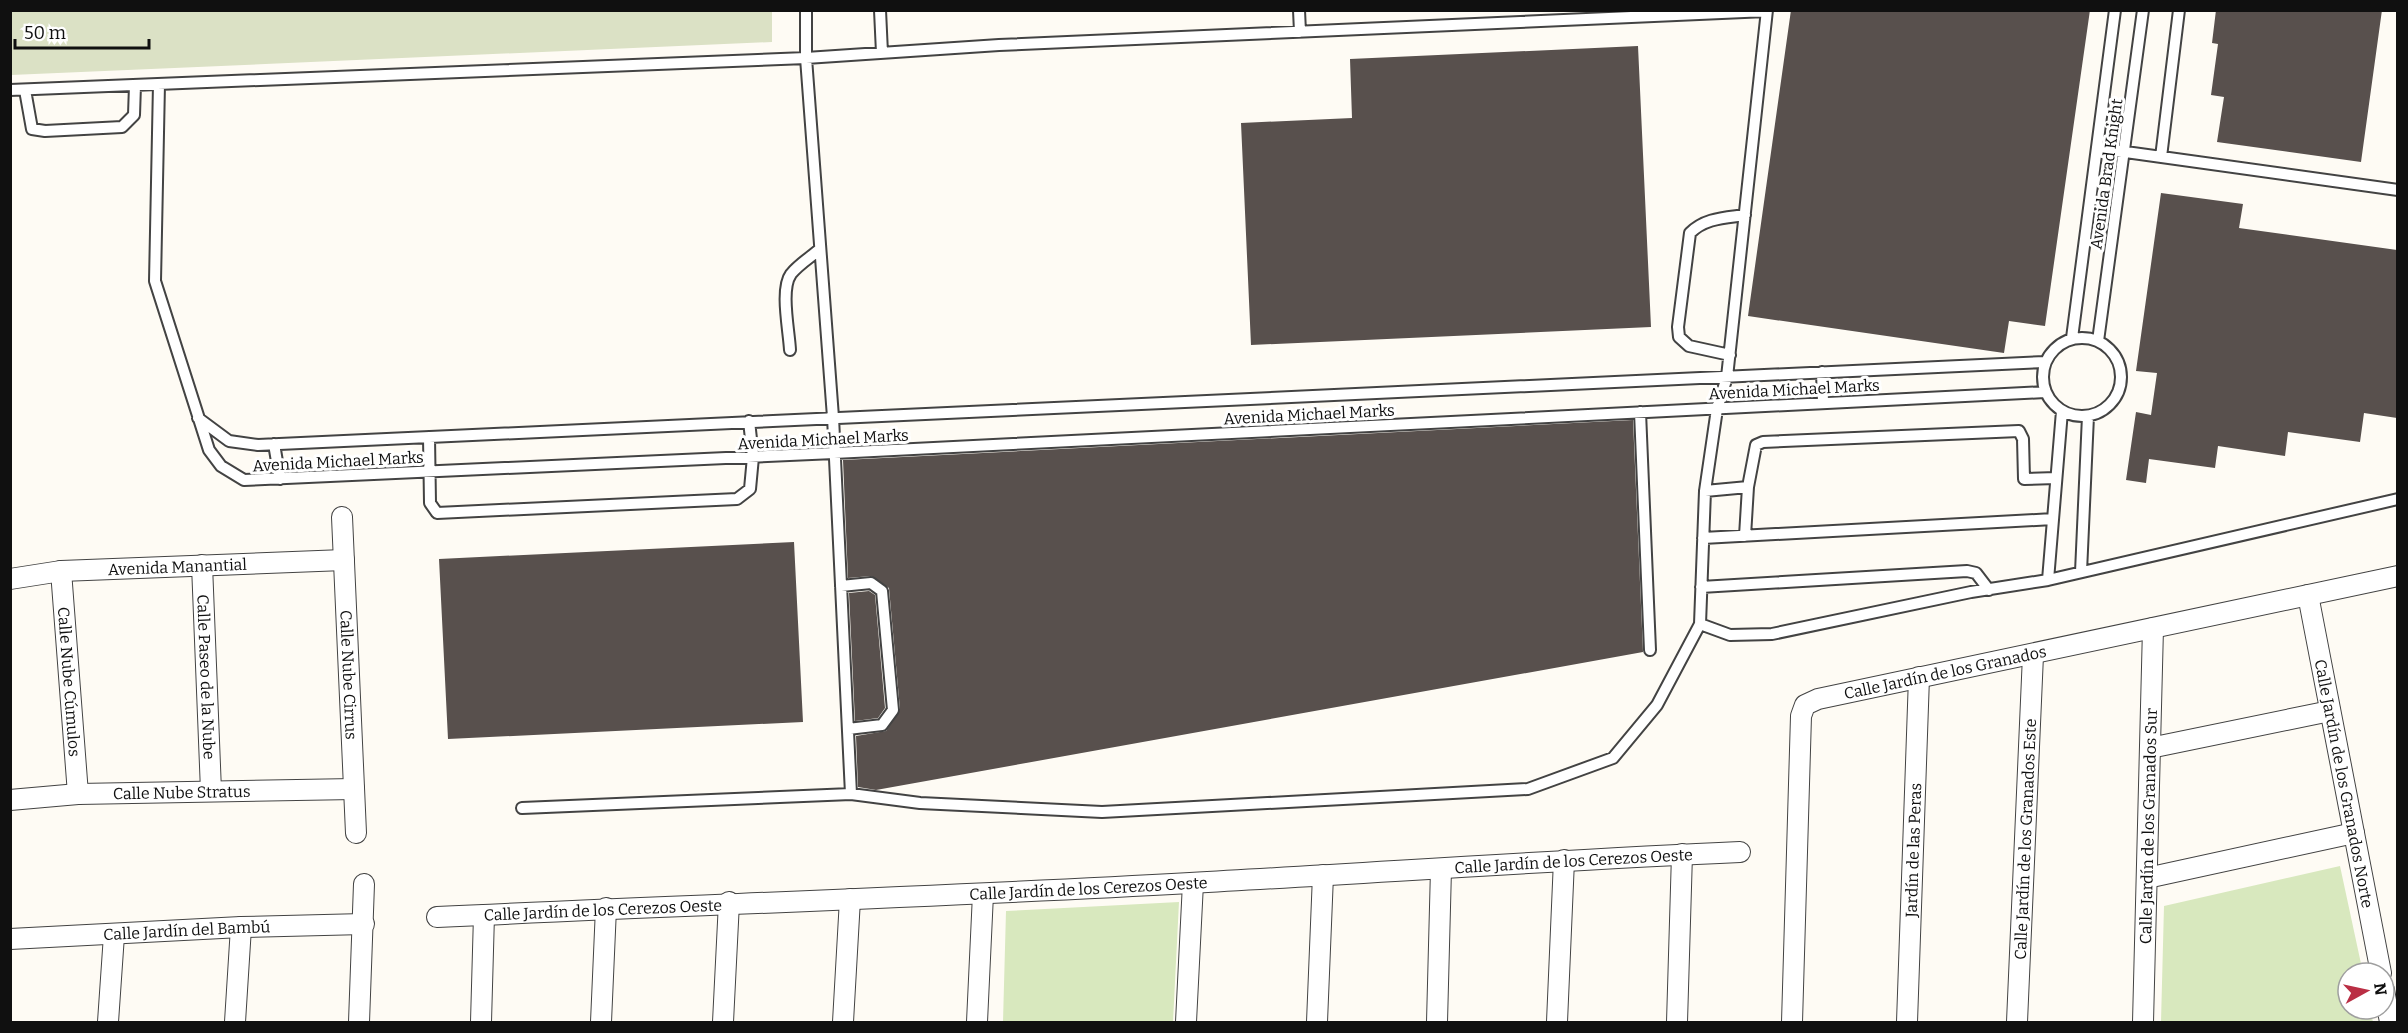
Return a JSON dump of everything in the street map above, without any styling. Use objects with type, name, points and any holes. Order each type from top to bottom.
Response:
[{"type":"street","name":"Calle Nube Cirrus","points":[[342,517],[356,833]]},
{"type":"street","name":"Avenida Manantial","points":[[10,579],[61,571],[344,560]]},
{"type":"street","name":"Calle Paseo de la Nube","points":[[202,565],[211,791]]},
{"type":"street","name":"Calle Nube Cúmulos","points":[[61,571],[78,794]]},
{"type":"street","name":"Calle Jardín de los Granados","points":[[1792,1023],[1801,716],[1805,705],[1818,699],[2397,576]]},
{"type":"street","name":"Calle Jardín de los Granados Norte","points":[[2308,595],[2379,961]]},
{"type":"street","name":"Calle Jardín de los Granados Sur","points":[[2143,1023],[2153,628]]},
{"type":"street","name":"Calle Jardín de los Granados Este","points":[[2017,1023],[2033,655]]},
{"type":"street","name":"Jardín de las Peras","points":[[1907,1023],[1919,677]]},
{"type":"street","points":[[2150,748],[2330,711]]},
{"type":"street","name":"Calle Nube Stratus","points":[[10,800],[78,794],[354,789]]},
{"type":"street","points":[[2147,878],[2354,833]]},
{"type":"street","name":"Calle Jardín de los Cerezos Oeste","points":[[437,917],[606,908],[983,894],[1740,852]]},
{"type":"street","points":[[1677,1023],[1682,854]]},
{"type":"street","points":[[1557,1023],[1564,860]]},
{"type":"street","points":[[1437,1023],[1441,869]]},
{"type":"street","points":[[1317,1023],[1323,875]]},
{"type":"street","points":[[1186,1023],[1193,883]]},
{"type":"street","points":[[359,1023],[364,884]]},
{"type":"street","points":[[977,1023],[983,894]]},
{"type":"street","points":[[843,1023],[850,899]]},
{"type":"street","points":[[723,1023],[729,903]]},
{"type":"street","points":[[602,1023],[606,908]]},
{"type":"street","points":[[481,1023],[484,915]]},
{"type":"street","name":"Calle Jardín del Bambú","points":[[10,939],[241,927],[364,924]]},
{"type":"street","points":[[235,1023],[241,927]]},
{"type":"street","points":[[108,1023],[114,935]]},
{"type":"lane","points":[[806,10],[806,58],[833,417],[851,794]]},
{"type":"lane","points":[[880,10],[882,53]]},
{"type":"lane","points":[[1299,10],[1300,32]]},
{"type":"lane","name":"Avenida Brad Knight","points":[[2072,338],[2115,10]]},
{"type":"lane","name":"Avenida Brad Knight","points":[[2098,341],[2143,10]]},
{"type":"lane","points":[[2161,157],[2179,10]]},
{"type":"lane","points":[[10,90],[806,58],[999,45],[1300,32],[1570,15],[1767,11],[1730,355],[1727,377],[1717,409],[1705,491],[1700,624],[1658,705],[1613,758],[1528,789],[1102,812],[920,802],[851,794],[522,808]]},
{"type":"lane","points":[[159,84],[155,281],[198,418]]},
{"type":"lane","points":[[25,90],[32,129],[45,131],[122,127],[134,115],[135,85]]},
{"type":"lane","points":[[2097,148],[2397,190]]},
{"type":"lane","points":[[1730,355],[1689,346],[1679,337],[1678,327],[1690,233],[1699,224],[1710,220],[1745,215]]},
{"type":"lane","points":[[790,350],[787,281],[793,272],[820,249]]},
{"type":"lane","points":[[2086,337],[2098,341],[2115,354],[2122,373],[2119,393],[2106,408],[2088,416],[2074,416],[2062,411],[2045,392],[2043,377],[2045,362],[2056,347],[2072,338],[2086,337]]},
{"type":"lane","name":"Avenida Michael Marks","points":[[198,418],[229,441],[258,445],[2045,362]]},
{"type":"lane","points":[[1822,372],[1823,402]]},
{"type":"lane","name":"Avenida Michael Marks","points":[[198,418],[209,450],[221,466],[244,480],[753,457],[2045,392]]},
{"type":"lane","points":[[2048,580],[2062,411]]},
{"type":"lane","points":[[1640,412],[1650,650]]},
{"type":"lane","points":[[2081,572],[2088,416]]},
{"type":"lane","points":[[429,437],[430,503],[438,513],[736,498],[750,489],[753,457],[749,421]]},
{"type":"lane","points":[[1745,536],[1748,487],[1756,445],[1763,442],[2019,431],[2023,439],[2024,479],[2056,478]]},
{"type":"lane","points":[[274,444],[280,478]]},
{"type":"lane","points":[[1705,491],[1748,487]]},
{"type":"lane","points":[[1700,624],[1730,635],[1772,634],[2048,580],[2397,499]]},
{"type":"lane","points":[[1703,538],[2053,519]]},
{"type":"lane","points":[[1701,587],[1966,571],[1976,573],[1989,590]]},
{"type":"lane","points":[[841,586],[871,583],[882,591],[893,710],[882,725],[848,729]]},
{"type":"green space","points":[[772,10],[772,42],[11,75],[11,11]]},
{"type":"green space","points":[[2340,866],[2360,961],[2336,961],[2336,1021],[2373,1022],[2161,1022],[2164,906]]},
{"type":"green space","points":[[1179,902],[1173,1022],[1003,1022],[1006,911]]},
{"type":"building","points":[[1791,10],[2090,10],[2045,326],[2009,321],[2004,353],[1748,316]]},
{"type":"building","points":[[2216,10],[2382,10],[2361,162],[2217,142],[2224,97],[2211,95],[2218,44],[2212,43]]},
{"type":"building","points":[[1638,46],[1651,327],[1251,345],[1241,123],[1352,118],[1350,59]]},
{"type":"building","points":[[2161,193],[2243,204],[2239,228],[2397,250],[2397,418],[2364,413],[2360,442],[2288,432],[2285,456],[2218,446],[2215,468],[2149,459],[2146,483],[2126,480],[2136,412],[2151,415],[2157,373],[2136,371]]},
{"type":"building","points":[[1633,420],[1643,652],[876,790],[858,787],[856,736],[886,731],[900,709],[889,588],[871,576],[848,578],[843,460]]},
{"type":"building","points":[[794,542],[803,722],[448,739],[439,559]]},
{"type":"building","points":[[869,591],[875,595],[885,708],[878,718],[855,721],[849,593]]}]
